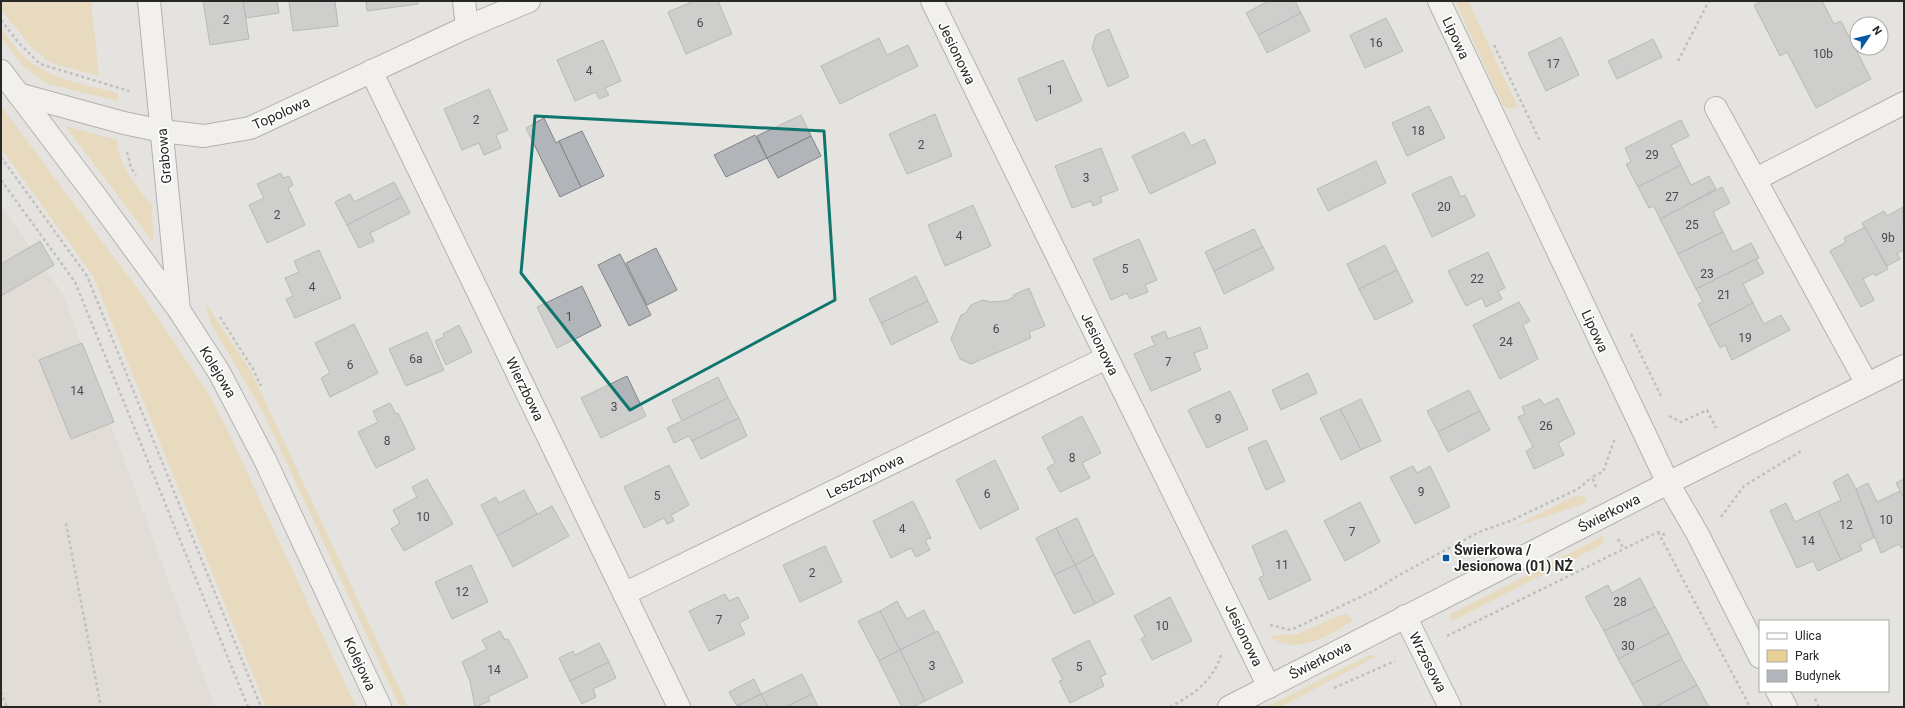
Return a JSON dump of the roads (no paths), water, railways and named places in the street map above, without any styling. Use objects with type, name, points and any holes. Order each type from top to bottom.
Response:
[{"type":"street","name":"Grabowa","points":[[149,1],[179,310]]},
{"type":"street","points":[[464,1],[468,27]]},
{"type":"street","name":"Topolowa","points":[[18,94],[162,131],[204,136],[250,128],[371,71],[529,1]]},
{"type":"street","name":"Jesionowa","points":[[932,1],[1106,358],[1269,687]]},
{"type":"street","name":"Lipowa","points":[[1439,1],[1668,483],[1697,533],[1759,655]]},
{"type":"street","name":"Wierzbowa","points":[[371,71],[679,707]]},
{"type":"street","name":"Kolejowa","points":[[1,72],[94,194],[179,310],[202,345],[239,407],[380,707]]},
{"type":"street","points":[[1756,179],[1904,103]]},
{"type":"street","points":[[1716,108],[1867,384]]},
{"type":"street","name":"Leszczynowa","points":[[624,594],[1106,358]]},
{"type":"street","name":"Świerkowa","points":[[1230,707],[1405,616],[1904,366]]},
{"type":"street","name":"Wrzosowa","points":[[1405,616],[1450,707]]},
{"type":"street","points":[[1778,692],[1786,707]]},
{"type":"place","name":"Świerkowa / Jesionowa (01) NŻ","points":[[1446,558]]}]
